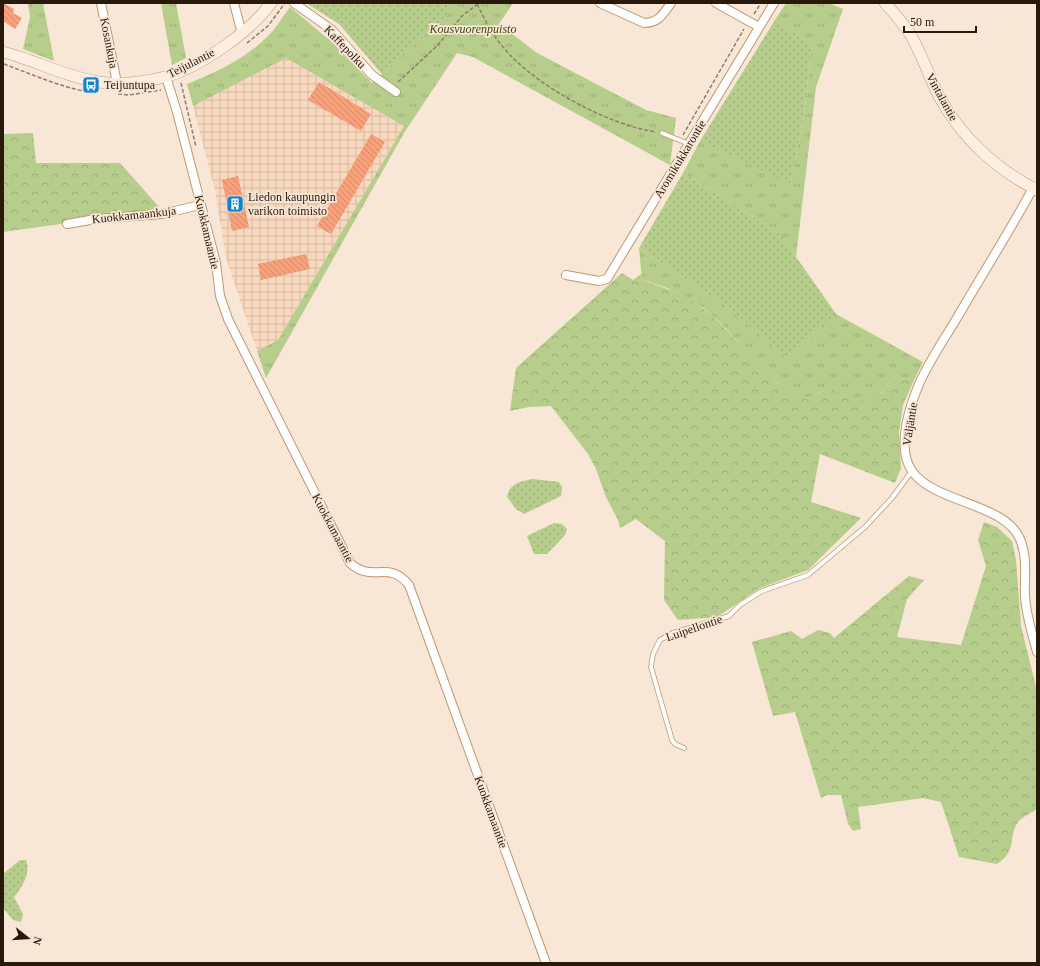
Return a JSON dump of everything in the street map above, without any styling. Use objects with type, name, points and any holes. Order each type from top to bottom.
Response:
[{"type":"street","name":"Kosankuja","points":[[101,3],[117,83]]},
{"type":"street","points":[[234,3],[242,34]]},
{"type":"street","name":"Teijulantie","points":[[3,52],[84,79],[117,83],[166,77],[188,68],[242,34],[254,23],[271,3]]},
{"type":"street","name":"Kaffepolku","points":[[294,3],[332,30],[372,75],[396,92]]},
{"type":"street","points":[[600,3],[644,23],[652,23],[659,20],[671,3]]},
{"type":"street","points":[[716,3],[759,27]]},
{"type":"street","name":"Aromikukkarontie","points":[[566,275],[599,281],[607,279],[774,3]]},
{"type":"street","name":"Vintalantie","points":[[885,3],[910,34],[939,97],[960,128],[980,149],[1000,166],[1035,189]]},
{"type":"street","name":"Kuokkamaantie","points":[[166,77],[177,112],[216,263],[220,296],[228,319],[350,563],[363,572],[374,573],[388,571],[399,574],[409,584],[412,590],[546,963]]},
{"type":"street","name":"Väljäntie","points":[[912,471],[906,450],[906,433],[910,412],[917,389],[927,369],[1035,189]]},
{"type":"street","name":"Kuokkamaankuja","points":[[67,224],[96,219],[162,214],[200,205]]},
{"type":"street","points":[[912,471],[920,481],[938,491],[992,513],[1005,522],[1020,538],[1026,564],[1025,594],[1027,618],[1037,652]]},
{"type":"lane","points":[[662,134],[688,144]]},
{"type":"lane","name":"Luipellontie","points":[[684,748],[675,744],[672,740],[651,667],[653,654],[660,640],[673,633],[729,616],[740,604],[762,590],[808,574],[865,526],[892,498],[912,471]]},
{"type":"path","points":[[387,86],[396,84],[437,46],[462,16],[478,3],[487,25],[504,49],[531,74],[572,100],[608,118],[644,131],[662,134]]},
{"type":"path","points":[[680,140],[760,3]]},
{"type":"shaded area","points":[[286,58],[404,126],[278,340],[257,351],[226,258],[215,190],[193,106]]},
{"type":"green space","points":[[28,3],[43,3],[54,61],[23,49],[30,17]]},
{"type":"green space","points":[[161,3],[176,3],[186,58],[172,65]]},
{"type":"green space","points":[[306,3],[447,3],[450,13],[382,74],[339,24]]},
{"type":"green space","name":"Kousvuorenpuisto","points":[[447,3],[513,3],[499,24],[537,53],[646,110],[676,118],[670,165],[473,57],[457,53],[404,133],[266,378],[257,351],[278,340],[404,126],[286,58],[193,106],[187,84],[231,64],[252,50],[273,31],[290,7],[333,43],[372,83],[449,13]]},
{"type":"green space","points":[[786,3],[829,3],[843,9],[816,87],[796,257],[780,234],[683,173],[700,141],[790,184],[804,115],[812,44],[775,20]]},
{"type":"green space","points":[[775,20],[812,44],[804,115],[790,185],[700,141]]},
{"type":"green space","points":[[33,133],[36,163],[120,163],[159,207],[147,211],[102,215],[68,223],[3,232],[3,134]]},
{"type":"green space","points":[[683,173],[780,234],[836,314],[786,358],[729,308],[639,248]]},
{"type":"green space","points":[[639,248],[729,308],[786,358],[836,314],[923,362],[914,380],[894,377],[872,404],[827,388],[807,399],[782,386],[770,376],[706,310],[680,294],[662,286],[642,280]]},
{"type":"green space","points":[[622,273],[633,280],[641,274],[642,280],[687,296],[714,317],[776,382],[807,399],[827,388],[878,397],[894,377],[914,380],[903,405],[899,432],[901,468],[895,483],[820,454],[811,502],[861,518],[808,570],[760,588],[717,617],[678,620],[664,600],[665,541],[636,519],[620,528],[618,520],[606,497],[596,469],[588,454],[551,406],[529,407],[510,411],[516,368]]},
{"type":"green space","points":[[532,479],[559,482],[562,487],[561,496],[524,514],[516,509],[507,497],[508,492],[519,482]]},
{"type":"green space","points":[[984,522],[997,527],[1012,541],[1016,560],[1021,626],[1037,691],[1037,809],[1018,822],[1013,833],[1012,843],[1008,853],[1004,859],[997,864],[959,857],[941,802],[923,798],[858,807],[861,829],[853,831],[848,824],[841,795],[827,795],[821,798],[795,712],[773,716],[752,642],[791,631],[802,639],[818,630],[830,633],[834,638],[909,576],[924,580],[907,599],[897,637],[961,645],[986,566],[978,540]]},
{"type":"green space","points":[[554,523],[562,524],[567,529],[565,535],[547,554],[534,554],[527,536]]},
{"type":"green space","points":[[20,860],[26,860],[27,865],[27,875],[23,885],[14,897],[23,914],[21,922],[13,920],[3,908],[3,874]]},
{"type":"building","points":[[3,3],[14,9],[13,13],[22,18],[15,29],[3,21]]},
{"type":"building","points":[[319,82],[371,114],[361,131],[308,100]]},
{"type":"building","points":[[371,134],[385,142],[331,234],[317,226]]},
{"type":"building","name":"Liedon kaupungin varikon toimisto","points":[[238,176],[249,227],[232,231],[222,180]]},
{"type":"building","points":[[306,254],[310,269],[261,280],[258,264]]},
{"type":"place","name":"Teijuntupa","points":[[91,85]]},
{"type":"place","name":"Liedon kaupungin varikon toimisto","points":[[235,204]]}]
